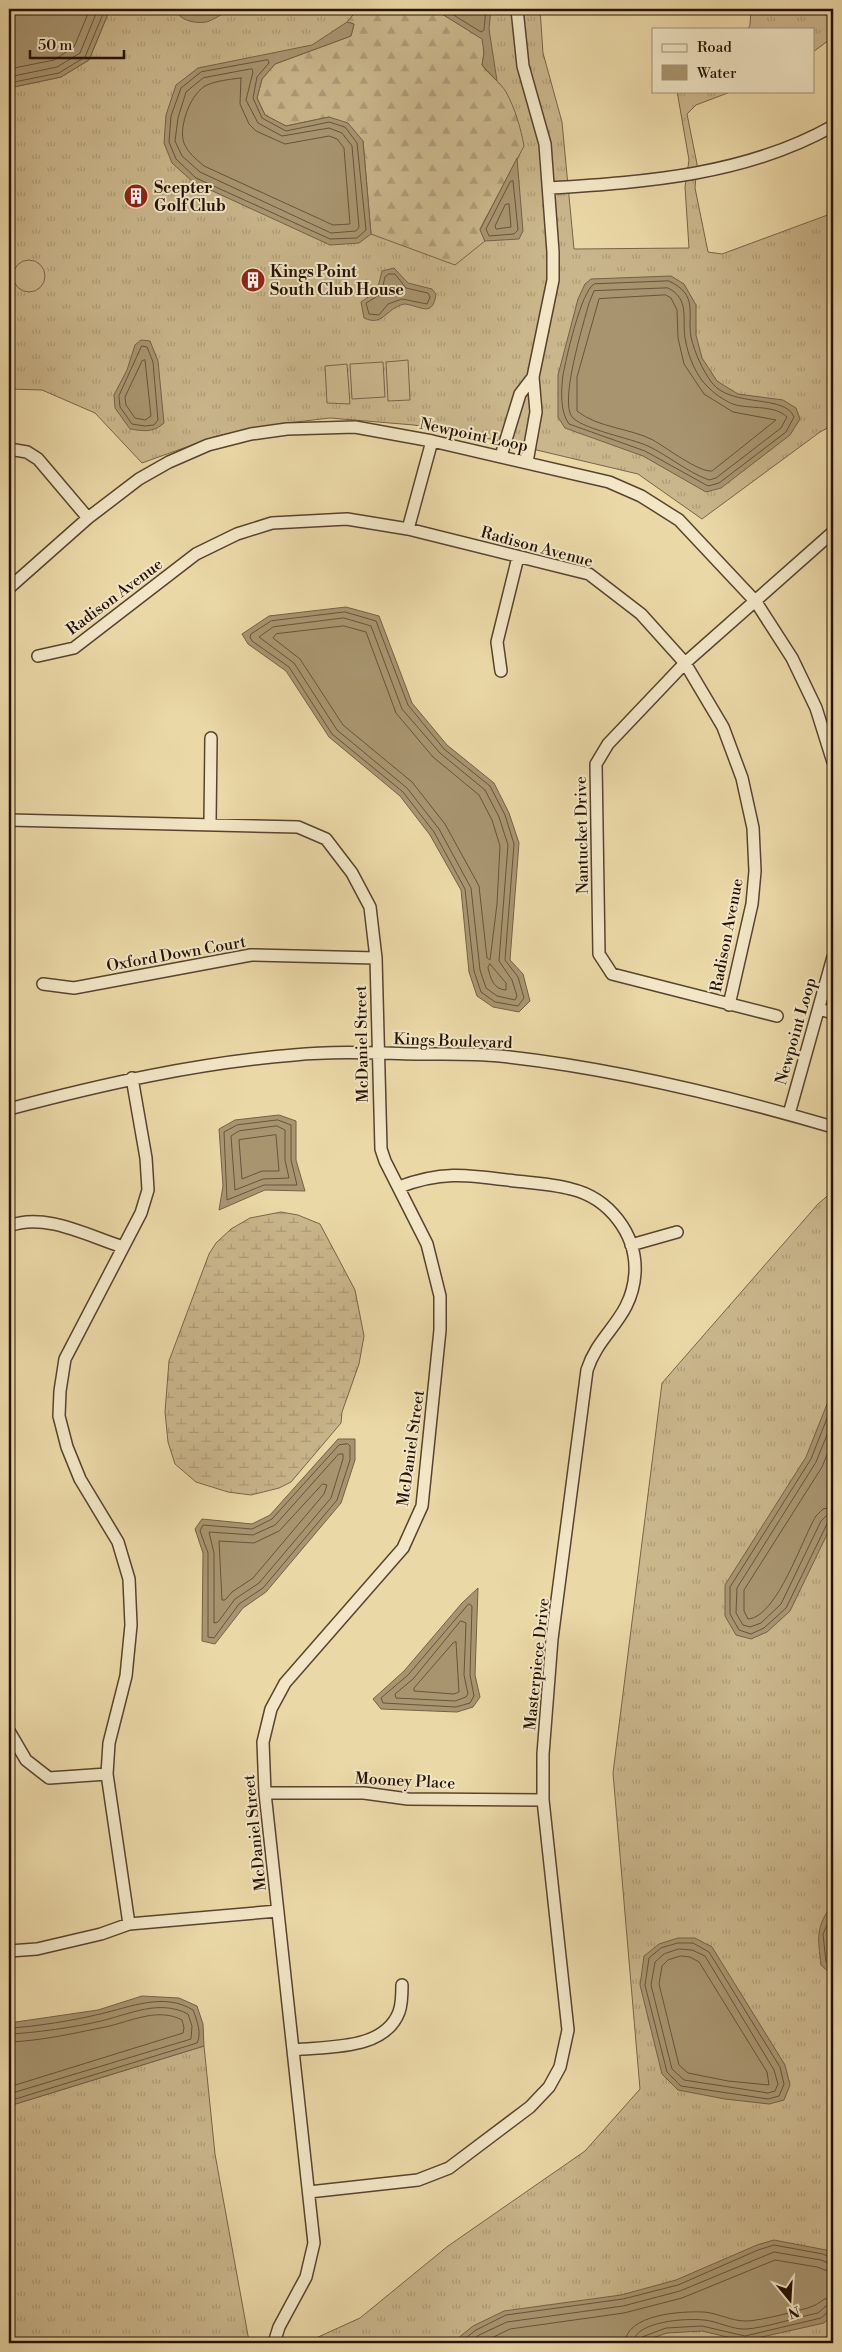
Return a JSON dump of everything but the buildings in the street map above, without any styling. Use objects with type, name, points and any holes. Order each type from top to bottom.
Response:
[{"type":"street","points":[[517,9],[522,61],[542,132],[549,188],[553,280],[533,377],[536,412],[527,462]]},
{"type":"street","points":[[549,188],[652,181],[699,174],[782,150],[833,126]]},
{"type":"street","points":[[501,456],[520,394],[533,377]]},
{"type":"street","name":"Newpoint Loop","points":[[9,588],[88,518],[139,479],[169,462],[208,445],[252,434],[287,429],[355,427],[432,440],[609,482],[641,496],[679,520],[756,602],[792,658],[831,744],[833,762]]},
{"type":"street","points":[[408,529],[432,440]]},
{"type":"street","points":[[9,450],[27,452],[38,459],[88,518]]},
{"type":"street","name":"Radison Avenue","points":[[38,656],[74,648],[196,554],[237,534],[272,523],[347,519],[408,529],[589,574],[641,614],[685,662],[724,727],[742,778],[753,828],[755,871],[752,904],[729,1005]]},
{"type":"street","name":"Nantucket Drive","points":[[776,1016],[612,974],[599,954],[596,764],[608,744],[685,662],[756,602],[833,532]]},
{"type":"street","points":[[501,671],[497,642],[518,557]]},
{"type":"street","points":[[210,738],[210,823]]},
{"type":"street","name":"McDaniel Street","points":[[9,820],[210,823],[298,827],[326,839],[352,872],[370,907],[376,958],[381,1149],[384,1161],[428,1244],[440,1296],[441,1315],[438,1357],[422,1506],[403,1548],[285,1682],[271,1709],[263,1742],[265,1794],[314,2243],[310,2267],[302,2286],[279,2327],[274,2343]]},
{"type":"street","name":"Oxford Down Court","points":[[43,984],[74,988],[251,955],[376,958]]},
{"type":"street","name":"Newpoint Loop","points":[[789,1114],[833,958]]},
{"type":"street","points":[[819,1008],[833,1013]]},
{"type":"street","name":"Kings Boulevard","points":[[9,1109],[132,1078],[222,1063],[296,1054],[377,1053],[497,1056],[586,1067],[789,1114],[833,1127]]},
{"type":"street","points":[[129,1924],[107,1774],[109,1742],[126,1676],[131,1625],[129,1579],[118,1542],[80,1479],[67,1447],[59,1416],[60,1391],[65,1359],[141,1213],[148,1190],[146,1158],[132,1078]]},
{"type":"street","name":"Masterpiece Drive","points":[[309,2192],[418,2180],[440,2172],[530,2107],[556,2078],[567,2045],[569,2017],[543,1800],[543,1754],[552,1639],[574,1481],[584,1382],[590,1360],[596,1349],[619,1320],[630,1300],[635,1272],[631,1245],[623,1226],[608,1208],[594,1198],[572,1189],[461,1175],[433,1176],[399,1187]]},
{"type":"street","points":[[9,1226],[20,1222],[48,1223],[122,1247]]},
{"type":"street","points":[[631,1245],[677,1232]]},
{"type":"street","points":[[9,1731],[26,1760],[49,1778],[107,1774]]},
{"type":"street","name":"Mooney Place","points":[[265,1794],[364,1793],[408,1799],[543,1800]]},
{"type":"street","points":[[9,1951],[37,1949],[101,1934],[129,1924],[278,1911]]},
{"type":"street","points":[[294,2050],[355,2043],[379,2035],[389,2028],[399,2012],[402,1985]]},
{"type":"green space","name":"Scepter Golf Club","points":[[110,9],[540,9],[543,53],[562,122],[574,249],[689,248],[685,187],[689,160],[677,92],[730,92],[696,105],[687,114],[697,164],[695,188],[708,252],[722,254],[833,213],[833,425],[820,432],[702,519],[638,474],[490,439],[414,425],[330,418],[279,424],[217,436],[142,463],[95,413],[42,390],[9,389],[9,88],[61,77],[89,60]]},
{"type":"green space","points":[[358,9],[434,9],[483,39],[484,53],[482,65],[504,88],[515,112],[524,146],[480,229],[485,241],[455,265],[371,234],[363,141],[329,117],[286,126],[265,115],[257,98],[262,79],[275,64],[351,36],[354,24],[347,22]]},
{"type":"green space","points":[[751,9],[833,9],[833,37],[814,51],[814,28],[748,28]]},
{"type":"green space","points":[[29,260],[41,264],[45,276],[41,288],[29,292],[17,288],[13,276],[17,264]]},
{"type":"green space","points":[[408,360],[410,400],[388,401],[386,362]]},
{"type":"green space","points":[[383,362],[385,397],[352,399],[350,364]]},
{"type":"green space","points":[[347,364],[350,404],[327,403],[325,366]]},
{"type":"green space","points":[[833,1191],[833,2343],[305,2343],[360,2318],[448,2246],[585,2151],[640,2089],[613,1773],[662,1383],[818,1204]]},
{"type":"green space","points":[[281,1212],[298,1215],[320,1224],[355,1290],[364,1336],[359,1364],[342,1412],[341,1423],[291,1482],[279,1488],[251,1495],[228,1492],[196,1482],[175,1464],[168,1442],[165,1412],[169,1361],[209,1254],[216,1243],[231,1229],[250,1218]]},
{"type":"green space","points":[[204,2046],[215,2154],[249,2341],[259,2343],[9,2343],[9,2106]]},
{"type":"water","points":[[9,9],[110,9],[89,60],[61,77],[9,88]]},
{"type":"water","points":[[175,9],[225,9],[224,13],[208,21],[192,22],[180,16]]},
{"type":"water","points":[[434,9],[491,9],[489,29],[497,81],[482,65],[484,53],[482,39]]},
{"type":"water","points":[[347,22],[354,24],[351,36],[275,64],[262,79],[257,98],[265,115],[286,126],[329,117],[348,123],[363,141],[371,234],[359,243],[330,245],[193,182],[172,163],[164,143],[166,115],[176,85],[198,68],[312,45]]},
{"type":"water","points":[[517,158],[523,231],[519,239],[485,241],[480,230]]},
{"type":"water","points":[[394,268],[408,283],[432,289],[436,294],[432,306],[424,309],[404,304],[380,319],[370,320],[364,318],[361,302],[377,291],[382,271]]},
{"type":"water","points":[[671,276],[684,284],[696,305],[696,335],[702,358],[717,381],[738,394],[783,400],[796,408],[800,419],[790,435],[721,488],[706,492],[643,456],[565,428],[558,417],[558,375],[578,299],[585,284],[591,279]]},
{"type":"water","points":[[141,340],[150,341],[158,361],[164,423],[148,430],[130,429],[115,408],[114,395],[127,370],[135,345]]},
{"type":"water","points":[[346,607],[379,616],[412,703],[447,745],[494,783],[509,813],[519,843],[510,960],[523,974],[530,1001],[519,1012],[493,1007],[477,996],[469,972],[461,890],[430,835],[400,796],[329,737],[286,671],[248,644],[242,634],[269,616]]},
{"type":"water","points":[[279,1115],[296,1121],[296,1160],[305,1191],[265,1190],[219,1210],[223,1186],[219,1129],[235,1120]]},
{"type":"water","points":[[833,1389],[833,1522],[790,1611],[767,1632],[751,1639],[736,1635],[725,1616],[725,1585],[806,1457]]},
{"type":"water","points":[[338,1439],[355,1439],[355,1460],[341,1503],[266,1592],[243,1608],[215,1644],[202,1641],[203,1553],[195,1529],[202,1519],[252,1524],[270,1515]]},
{"type":"water","points":[[478,1588],[475,1675],[480,1697],[473,1707],[457,1712],[381,1709],[373,1699],[404,1671],[462,1603]]},
{"type":"water","points":[[833,1904],[833,1976],[821,1965],[819,1933],[823,1919]]},
{"type":"water","points":[[678,1938],[695,1938],[712,1947],[785,2065],[790,2085],[784,2100],[769,2104],[725,2099],[678,2090],[662,2074],[640,1985],[644,1956],[659,1944]]},
{"type":"water","points":[[142,1996],[179,1998],[197,2006],[203,2024],[204,2046],[9,2106],[9,2023],[98,2010]]},
{"type":"water","points":[[774,2240],[826,2250],[833,2255],[833,2314],[824,2323],[744,2341],[702,2331],[667,2333],[638,2343],[452,2343],[473,2326],[504,2311],[621,2295],[676,2280],[757,2245]]},
{"type":"place","name":"Scepter Golf Club","points":[[136,196]]},
{"type":"place","name":"Kings Point South Club House","points":[[253,280]]}]
